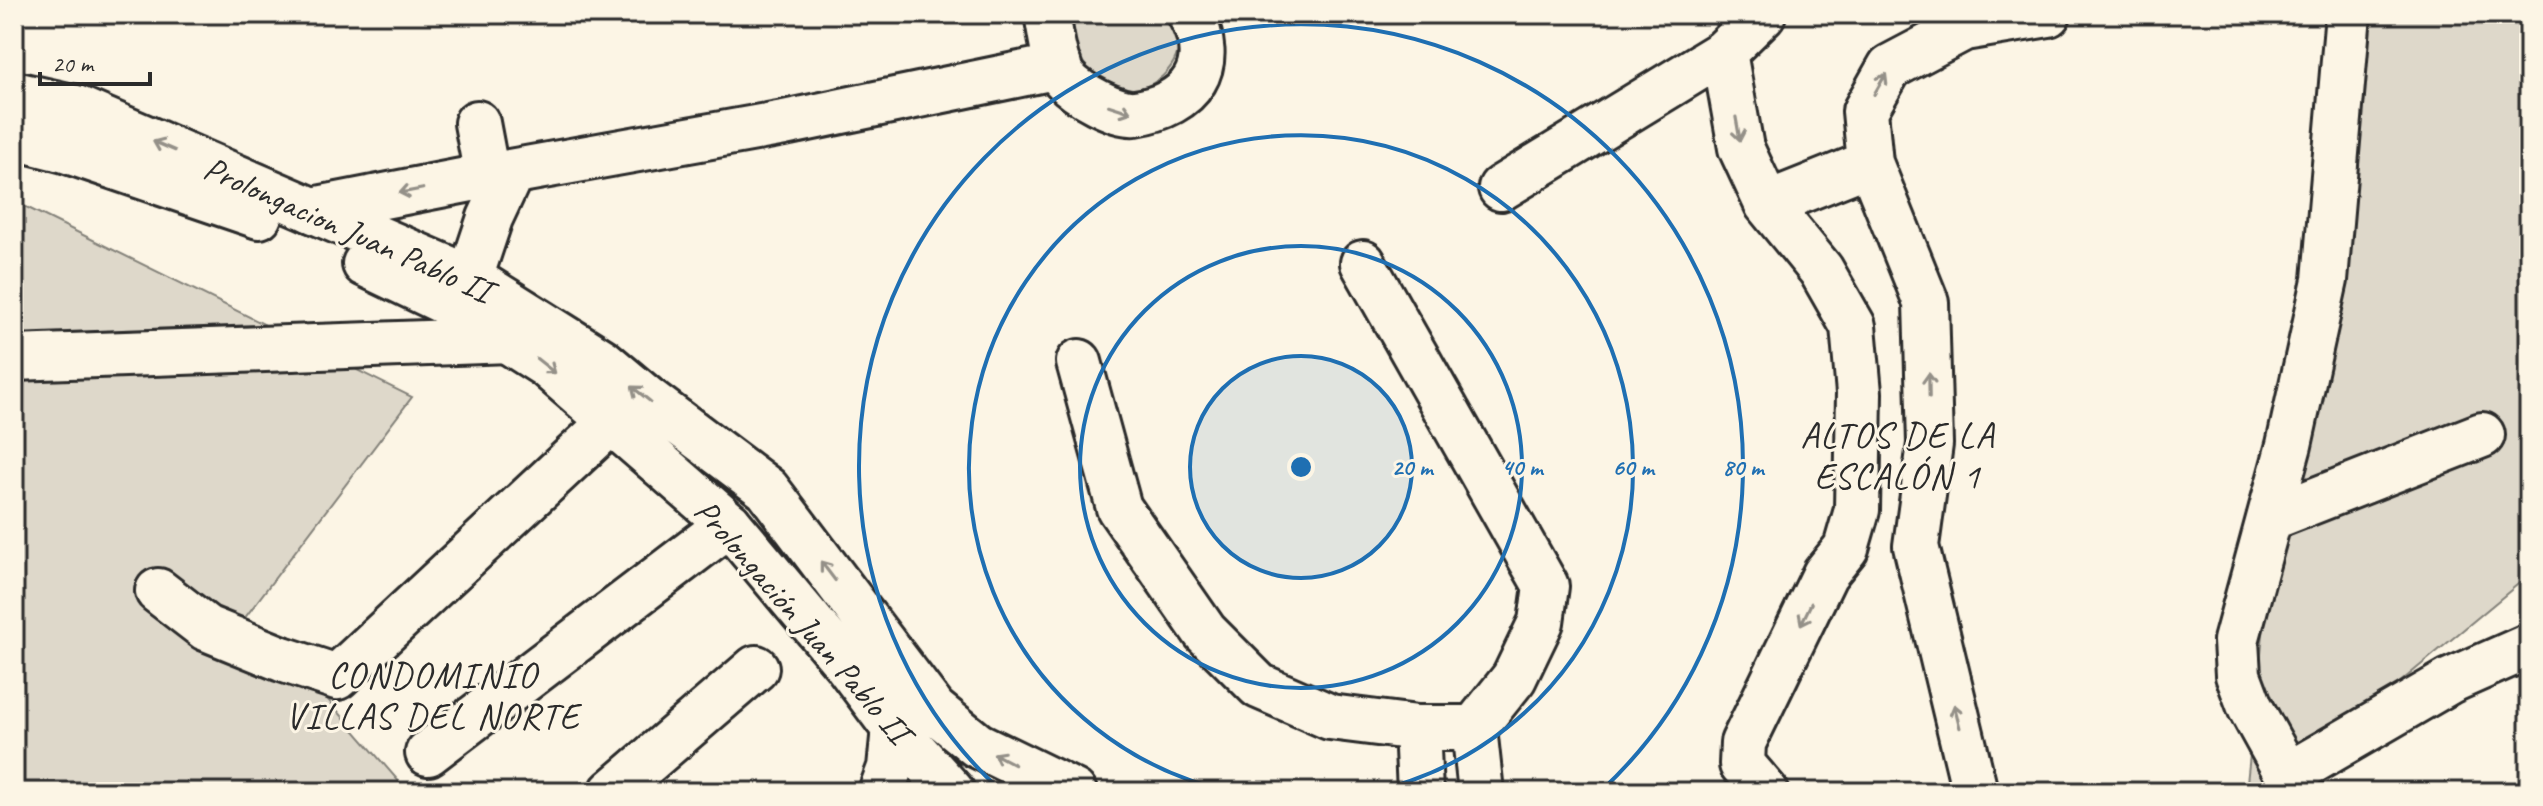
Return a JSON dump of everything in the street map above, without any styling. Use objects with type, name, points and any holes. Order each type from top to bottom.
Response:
[{"type":"street","points":[[1047,14],[1064,78],[1087,98],[1132,114],[1178,100],[1198,78],[1204,51],[1190,14]]},
{"type":"street","points":[[1501,188],[1724,52],[1763,14]]},
{"type":"street","points":[[1975,792],[1916,546],[1930,444],[1926,302],[1870,163],[1865,111],[1890,67],[1964,28],[2048,14]]},
{"type":"street","points":[[2348,14],[2325,280],[2289,445],[2236,641],[2238,675],[2250,707],[2293,784],[2450,681],[2529,646]]},
{"type":"street","points":[[1724,52],[1741,148],[1767,204],[1821,270],[1853,326],[1859,393],[1857,510],[1846,548],[1825,574],[1743,743],[1742,764],[1766,792]]},
{"type":"street","points":[[312,210],[784,123],[1059,66]]},
{"type":"street","name":"Prolongacion Juan Pablo II","points":[[14,94],[76,108],[470,278],[602,361],[767,489],[934,710],[977,745],[1074,792]]},
{"type":"street","points":[[470,278],[490,218],[499,174],[477,123]]},
{"type":"street","name":"Prolongación Juan Pablo II","points":[[14,137],[65,150],[252,213],[455,307],[546,365],[729,524],[847,665],[894,728],[952,792]]},
{"type":"street","points":[[1767,204],[1870,163]]},
{"type":"street","points":[[1363,263],[1546,586],[1541,622],[1514,678],[1474,728],[1481,792]]},
{"type":"street","points":[[14,358],[510,340]]},
{"type":"street","points":[[1079,362],[1119,508],[1205,632],[1259,686],[1330,717],[1417,728],[1474,728]]},
{"type":"street","points":[[158,591],[206,628],[282,659],[337,677],[612,421]]},
{"type":"street","points":[[2270,518],[2482,435]]},
{"type":"street","points":[[428,753],[729,524]]},
{"type":"street","points":[[1846,548],[1916,546]]},
{"type":"street","points":[[612,792],[756,668]]},
{"type":"street","points":[[881,792],[890,768],[894,728]]},
{"type":"street","points":[[1417,728],[1420,792]]},
{"type":"shaded area","points":[[1068,14],[1168,14],[1179,35],[1176,57],[1163,76],[1142,88],[1130,89],[1106,80],[1095,74],[1081,59],[1072,39]]},
{"type":"shaded area","points":[[2330,14],[2529,14],[2529,575],[2268,792],[2246,792]]},
{"type":"shaded area","points":[[14,201],[412,397],[244,619],[290,656],[408,792],[14,792]]},
{"type":"district","name":"ALTOS DE LA ESCALÓN 1","points":[[1898,456]]},
{"type":"district","name":"CONDOMINIO VILLAS DEL NORTE","points":[[433,696]]}]
